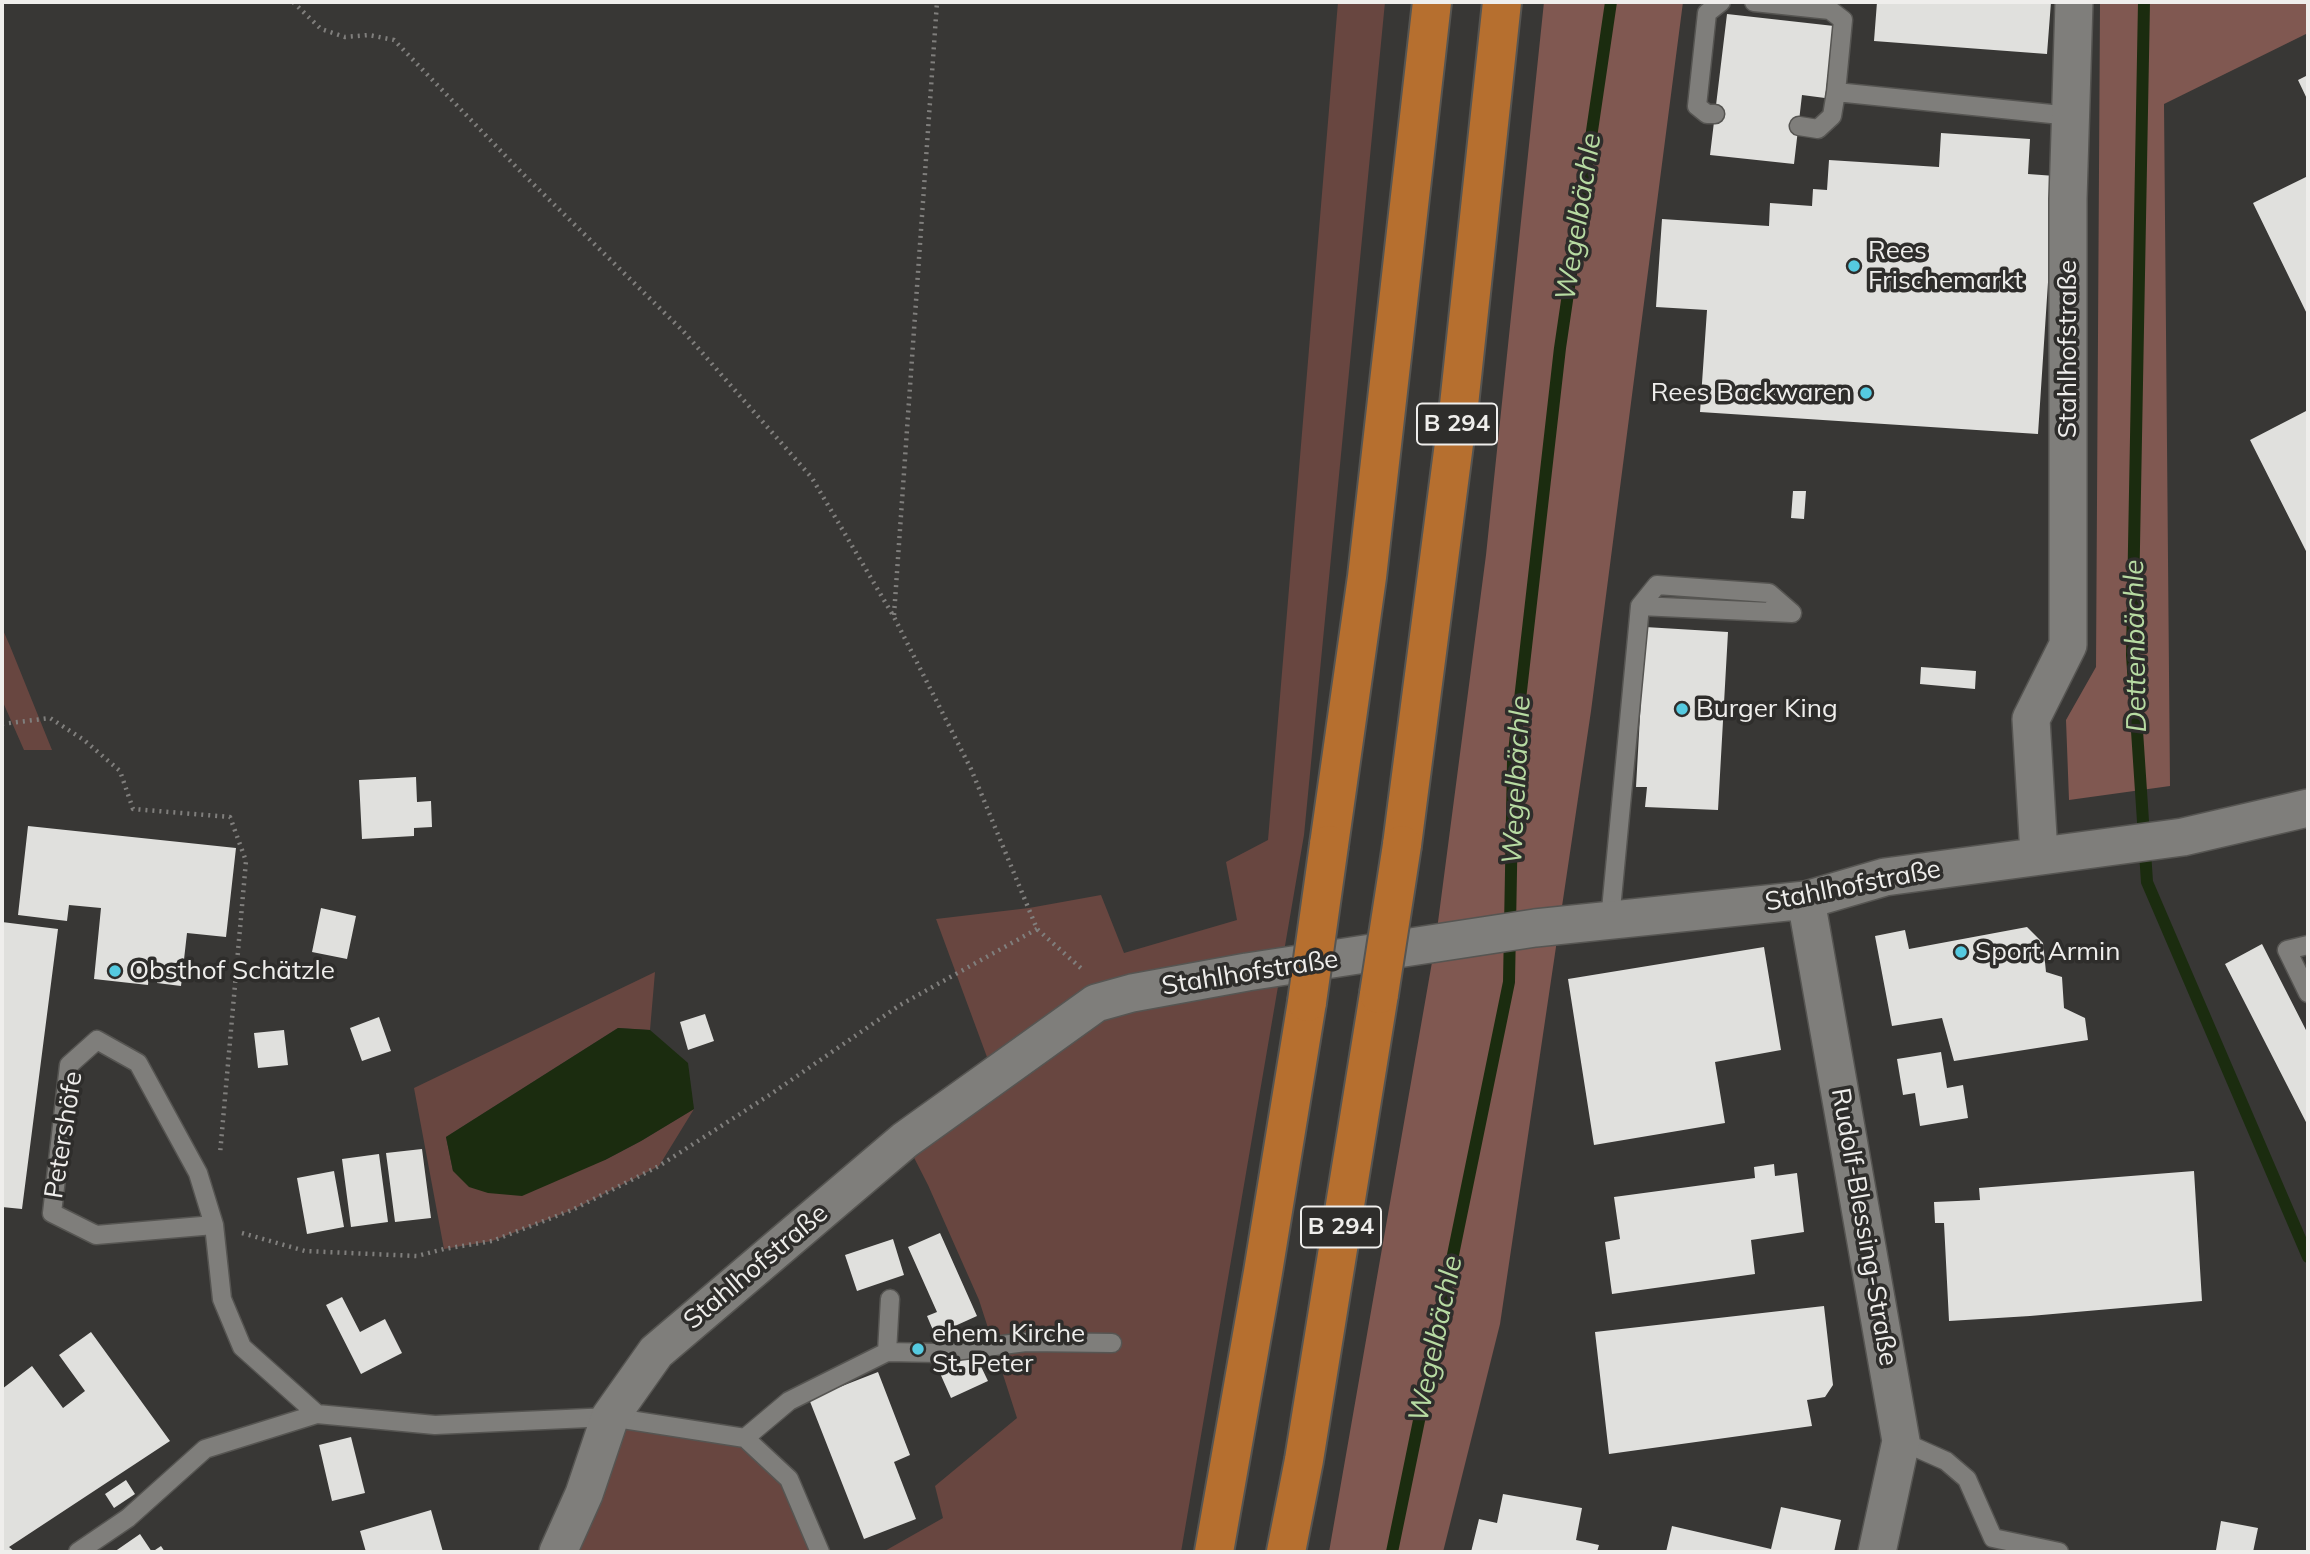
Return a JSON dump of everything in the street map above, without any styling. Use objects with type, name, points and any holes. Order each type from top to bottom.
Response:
[{"type":"highway","name":"B 294","points":[[1214,1552],[1266,1258],[1307,1002],[1370,551],[1432,2]]},
{"type":"highway","name":"B 294","points":[[1286,1552],[1304,1460],[1402,845],[1459,405],[1502,2]]},
{"type":"street","name":"Stahlhofstraße","points":[[2039,855],[2031,719],[2068,645],[2068,200],[2074,2]]},
{"type":"street","name":"Stahlhofstraße","points":[[610,1416],[656,1352],[905,1140],[1096,1003],[1132,993],[1247,972],[1535,928],[1806,900],[1885,877],[2183,837],[2308,808]]},
{"type":"street","name":"Rudolf-Blessing-Straße","points":[[1806,900],[1901,1441],[1877,1552]]},
{"type":"street","points":[[558,1552],[584,1494],[610,1416]]},
{"type":"lane","points":[[1715,114],[1707,114],[1697,106],[1707,13],[1721,2]]},
{"type":"lane","points":[[1754,2],[1830,10],[1843,20],[1832,116],[1818,129],[1799,126]]},
{"type":"lane","points":[[1836,92],[2071,116]]},
{"type":"lane","points":[[1610,920],[1640,606],[1792,614]]},
{"type":"lane","points":[[2308,945],[2287,950],[2308,993]]},
{"type":"lane","name":"Petershöfe","points":[[214,1225],[96,1236],[52,1213],[69,1065],[97,1040],[138,1063],[198,1173],[214,1225],[222,1299],[242,1347],[317,1414]]},
{"type":"lane","points":[[887,1352],[890,1299]]},
{"type":"lane","points":[[745,1438],[789,1401],[887,1352],[939,1353],[1026,1342],[1112,1343]]},
{"type":"lane","points":[[78,1552],[128,1518],[205,1449],[317,1414],[435,1425],[610,1416],[745,1438],[789,1479],[820,1552]]},
{"type":"lane","points":[[1901,1441],[1946,1461],[1967,1479],[1993,1538],[2059,1552]]},
{"type":"path","points":[[293,2],[321,29],[345,37],[369,35],[394,40],[523,174],[683,331],[813,478],[894,617],[971,769],[1037,929],[1083,969],[1096,1003]]},
{"type":"path","points":[[894,617],[937,2]]},
{"type":"path","points":[[2,724],[50,719],[84,740],[120,771],[133,809],[230,817],[246,861],[220,1157]]},
{"type":"path","points":[[214,1225],[305,1251],[417,1256],[492,1241],[572,1210],[659,1166],[771,1094],[900,1005],[1037,929]]},
{"type":"shaded area","points":[[1338,2],[1385,2],[1304,835],[1181,1552],[883,1552],[943,1518],[935,1486],[1017,1418],[979,1300],[905,1140],[994,1076],[936,919],[1029,908],[1101,895],[1124,953],[1237,920],[1226,862],[1268,840]]},
{"type":"shaded area","points":[[1544,2],[1683,2],[1591,711],[1500,1324],[1443,1552],[1329,1552],[1435,945],[1486,555]]},
{"type":"shaded area","points":[[2100,2],[2308,2],[2308,33],[2164,104],[2170,786],[2069,800],[2066,720],[2096,667]]},
{"type":"shaded area","points":[[2,628],[52,750],[24,750],[2,700]]},
{"type":"shaded area","points":[[655,972],[650,1030],[618,1028],[446,1137],[453,1171],[605,1160],[694,1109],[659,1166],[572,1210],[492,1241],[444,1249],[414,1088]]},
{"type":"shaded area","points":[[618,1028],[650,1030],[688,1063],[694,1109],[605,1160],[522,1196],[488,1193],[469,1187],[453,1171],[446,1137]]},
{"type":"shaded area","points":[[610,1417],[745,1438],[789,1479],[820,1552],[558,1552]]},
{"type":"building","points":[[1877,2],[2051,2],[2047,54],[1874,41]]},
{"type":"building","points":[[1727,14],[1834,26],[1825,98],[1802,95],[1794,164],[1710,155]]},
{"type":"building","points":[[2308,75],[2308,101],[2298,80]]},
{"type":"building","name":"Rees Frischemarkt","points":[[1941,133],[2030,139],[2028,174],[2055,176],[2038,434],[1700,412],[1707,310],[1656,307],[1662,219],[1769,226],[1770,203],[1812,206],[1813,189],[1827,190],[1829,160],[1939,167]]},
{"type":"building","points":[[2308,176],[2308,316],[2253,203]]},
{"type":"building","points":[[2308,410],[2308,555],[2250,440]]},
{"type":"building","points":[[1793,491],[1806,491],[1804,519],[1791,518]]},
{"type":"building","name":"Burger King","points":[[1645,627],[1728,632],[1718,810],[1645,807],[1647,787],[1636,787]]},
{"type":"building","points":[[1921,667],[1976,671],[1975,689],[1920,684]]},
{"type":"building","points":[[416,777],[417,802],[431,801],[432,827],[414,828],[414,836],[362,839],[359,780]]},
{"type":"building","points":[[28,826],[236,848],[226,937],[187,933],[181,986],[157,983],[159,963],[150,962],[148,985],[94,979],[101,908],[69,905],[67,921],[18,915]]},
{"type":"building","points":[[321,908],[356,916],[347,959],[312,952]]},
{"type":"building","points":[[2,922],[58,929],[22,1209],[2,1207]]},
{"type":"building","points":[[2027,927],[2043,943],[2046,972],[2062,977],[2064,1008],[2085,1018],[2088,1040],[1954,1061],[1942,1018],[1892,1026],[1875,936],[1905,930],[1909,949]]},
{"type":"building","points":[[2262,944],[2308,1034],[2308,1126],[2225,964]]},
{"type":"building","points":[[1764,947],[1781,1050],[1715,1062],[1725,1123],[1594,1145],[1568,979]]},
{"type":"building","points":[[705,1014],[714,1041],[688,1050],[680,1022]]},
{"type":"building","points":[[379,1017],[391,1051],[362,1061],[350,1028]]},
{"type":"building","points":[[284,1030],[288,1065],[258,1068],[254,1033]]},
{"type":"building","points":[[1941,1052],[1947,1088],[1963,1085],[1968,1118],[1920,1126],[1915,1093],[1903,1095],[1897,1059]]},
{"type":"building","points":[[422,1149],[431,1218],[395,1222],[386,1153]]},
{"type":"building","points":[[379,1154],[388,1222],[351,1227],[342,1159]]},
{"type":"building","points":[[1774,1164],[1775,1176],[1797,1173],[1804,1232],[1751,1240],[1755,1274],[1612,1294],[1605,1242],[1620,1239],[1614,1197],[1755,1178],[1754,1167]]},
{"type":"building","points":[[334,1171],[344,1227],[307,1234],[297,1178]]},
{"type":"building","points":[[2194,1171],[2202,1301],[1949,1321],[1944,1223],[1935,1223],[1934,1202],[1980,1200],[1979,1188]]},
{"type":"building","points":[[940,1233],[977,1316],[935,1335],[927,1316],[937,1312],[908,1247]]},
{"type":"building","points":[[893,1239],[904,1275],[857,1291],[845,1255]]},
{"type":"building","points":[[342,1297],[360,1332],[385,1319],[402,1353],[361,1374],[326,1305]]},
{"type":"building","points":[[1824,1306],[1833,1385],[1825,1397],[1807,1400],[1812,1426],[1609,1454],[1595,1332]]},
{"type":"building","points":[[91,1332],[170,1441],[9,1547],[15,1552],[2,1552],[2,1389],[32,1366],[63,1408],[85,1391],[59,1355]]},
{"type":"building","points":[[975,1354],[988,1381],[951,1398],[939,1371]]},
{"type":"building","points":[[878,1372],[910,1455],[894,1462],[916,1519],[864,1539],[809,1399]]},
{"type":"building","points":[[351,1437],[365,1493],[332,1501],[319,1445]]},
{"type":"building","points":[[126,1480],[135,1494],[114,1508],[105,1494]]},
{"type":"building","points":[[1503,1494],[1582,1508],[1576,1540],[1599,1545],[1597,1552],[1471,1552],[1479,1519],[1497,1523]]},
{"type":"building","points":[[1781,1507],[1841,1520],[1834,1552],[1666,1552],[1672,1526],[1771,1549]]},
{"type":"building","points":[[431,1510],[443,1552],[366,1552],[360,1531]]},
{"type":"building","points":[[2221,1521],[2258,1528],[2253,1552],[2216,1550]]},
{"type":"building","points":[[140,1534],[152,1552],[114,1552]]},
{"type":"building","points":[[161,1546],[165,1552],[152,1552]]},
{"type":"waterway","name":"Wegelbächle","points":[[1392,1552],[1509,982],[1513,761],[1560,348],[1611,2]]},
{"type":"waterway","name":"Dettenbächle","points":[[2144,2],[2132,655],[2147,882],[2308,1257]]},
{"type":"place","name":"Rees Frischemarkt","points":[[1854,266]]},
{"type":"place","name":"Rees Backwaren","points":[[1866,393]]},
{"type":"place","name":"Burger King","points":[[1682,709]]},
{"type":"place","name":"Sport Armin","points":[[1961,952]]},
{"type":"place","name":"Obsthof Schätzle","points":[[115,971]]},
{"type":"place","name":"ehem. Kirche St. Peter","points":[[918,1349]]}]
